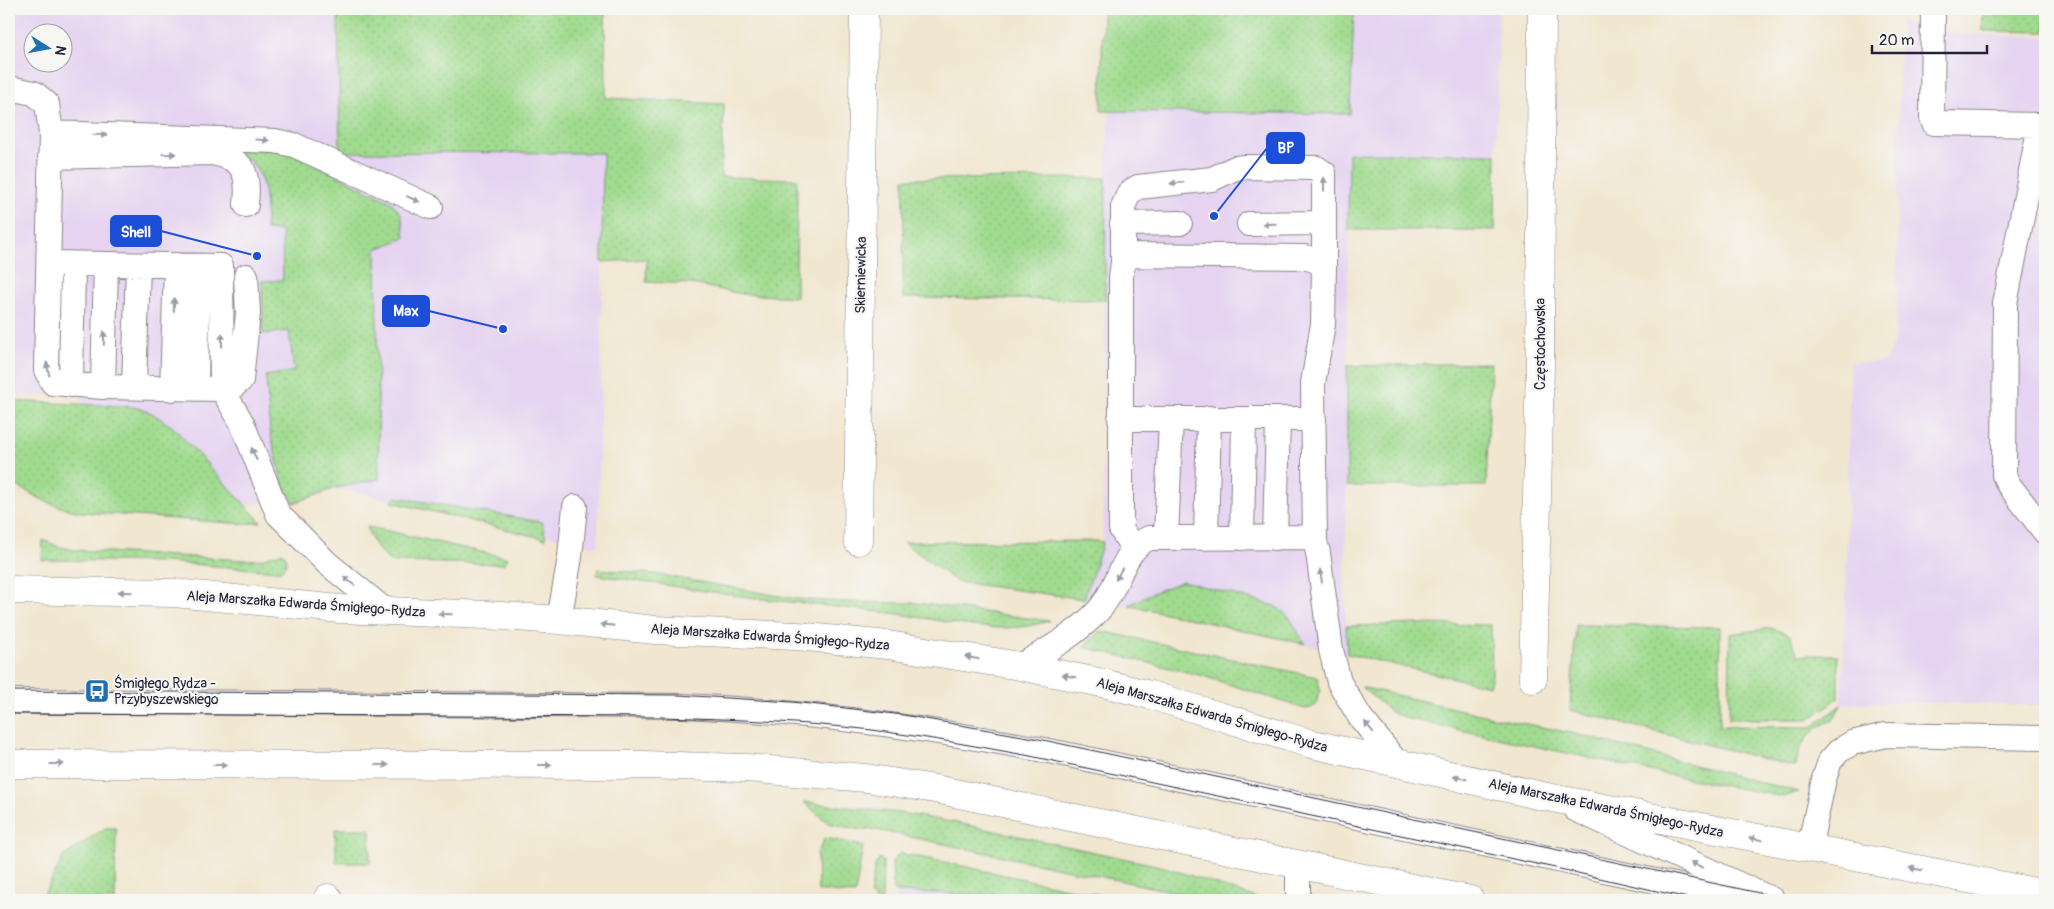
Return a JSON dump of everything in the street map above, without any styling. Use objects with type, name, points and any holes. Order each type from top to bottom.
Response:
[{"type":"main road","name":"Skierniewicka","points":[[858,541],[864,9]]},
{"type":"main road","name":"Częstochowska","points":[[1533,678],[1540,363],[1542,9]]},
{"type":"main road","name":"Aleja Marszałka Edwarda Śmigłego-Rydza","points":[[9,590],[174,593],[386,612],[486,615],[655,630],[797,636],[888,645],[1020,666],[1150,695],[1308,743],[1542,796],[2045,894]]},
{"type":"main road","points":[[9,764],[642,765],[790,770],[866,778],[934,789],[1470,900]]},
{"type":"lane","points":[[1933,9],[1932,118],[1934,123],[2042,125],[2005,304],[2004,474],[2008,484],[2045,532]]},
{"type":"lane","points":[[9,88],[34,93],[47,104],[51,134],[50,263],[46,370],[53,383],[172,389],[222,389],[234,386],[241,380],[248,313],[246,276]]},
{"type":"lane","points":[[51,134],[276,141],[294,146],[431,207]]},
{"type":"lane","points":[[50,157],[212,153],[228,156],[238,163],[246,174],[246,205]]},
{"type":"lane","points":[[1133,548],[1121,529],[1122,207],[1129,193],[1138,187],[1212,179],[1235,168],[1244,167],[1317,168],[1324,173],[1324,324],[1313,383],[1315,541],[1336,674],[1347,698],[1400,765]]},
{"type":"lane","points":[[1122,224],[1180,223]]},
{"type":"lane","points":[[1249,224],[1324,223]]},
{"type":"lane","points":[[1123,263],[1131,255],[1305,257],[1317,261],[1324,268]]},
{"type":"lane","points":[[50,263],[221,266],[222,389],[242,423],[278,514],[327,564],[386,612]]},
{"type":"lane","points":[[71,385],[74,264]]},
{"type":"lane","points":[[103,387],[106,264]]},
{"type":"lane","points":[[134,388],[138,265]]},
{"type":"lane","points":[[187,266],[196,389]]},
{"type":"lane","points":[[172,389],[187,266]]},
{"type":"lane","points":[[1120,418],[1314,419]]},
{"type":"lane","points":[[1206,538],[1209,418]]},
{"type":"lane","points":[[1166,538],[1171,419]]},
{"type":"lane","points":[[1242,538],[1244,419]]},
{"type":"lane","points":[[1276,538],[1278,419]]},
{"type":"lane","points":[[558,620],[570,556],[575,506]]},
{"type":"lane","points":[[1020,666],[1058,644],[1100,609],[1133,548],[1149,538],[1305,538],[1315,541]]},
{"type":"lane","points":[[9,701],[684,706],[843,717],[959,734],[1069,755],[1744,900]]},
{"type":"lane","points":[[1809,849],[1830,760],[1839,751],[1852,743],[1886,735],[2045,738]]},
{"type":"lane","points":[[1542,796],[1592,816],[1773,900]]},
{"type":"lane","points":[[1298,864],[1298,900]]},
{"type":"shaded area","points":[[9,9],[338,9],[340,152],[604,153],[598,547],[336,488],[199,514],[75,394],[9,396]]},
{"type":"shaded area","points":[[1354,9],[1499,9],[1496,154],[1349,154],[1345,591],[1347,654],[1129,605],[1084,599],[1103,541],[1106,178],[1109,111],[1350,114]]},
{"type":"shaded area","points":[[1900,21],[1958,34],[2045,37],[2045,706],[1888,702],[1841,705],[1846,594],[1850,362],[1885,362],[1896,337]]},
{"type":"shaded area","points":[[896,892],[1096,898],[1096,900],[896,900]]},
{"type":"green space","points":[[338,9],[605,9],[606,98],[724,104],[721,177],[797,179],[796,297],[742,294],[692,284],[646,282],[647,259],[602,262],[603,153],[340,152]]},
{"type":"green space","points":[[1103,9],[1354,9],[1350,114],[1101,111]]},
{"type":"green space","points":[[1983,9],[2045,9],[2045,32],[1983,31]]},
{"type":"green space","points":[[232,148],[287,151],[391,202],[401,214],[405,238],[376,249],[379,479],[336,488],[294,503],[282,482],[270,431],[266,376],[294,371],[289,331],[263,334],[262,281],[283,280],[282,231],[266,230],[265,193],[259,174],[253,165]]},
{"type":"green space","points":[[1349,153],[1496,154],[1495,230],[1348,230]]},
{"type":"green space","points":[[1106,178],[1105,300],[903,298],[904,179]]},
{"type":"green space","points":[[1491,363],[1486,486],[1347,486],[1347,366]]},
{"type":"green space","points":[[9,401],[123,406],[139,408],[152,413],[174,428],[261,522],[244,524],[81,512],[44,500],[9,481]]},
{"type":"green space","points":[[395,497],[542,522],[546,539],[392,502]]},
{"type":"green space","points":[[367,527],[508,558],[504,564],[391,562],[376,546]]},
{"type":"green space","points":[[43,540],[74,550],[244,560],[261,559],[283,552],[286,564],[281,570],[276,571],[164,562],[42,560]]},
{"type":"green space","points":[[903,542],[1103,542],[1084,599],[957,582]]},
{"type":"green space","points":[[598,569],[655,574],[797,599],[917,603],[1049,621],[1010,628],[970,626],[891,613],[762,599],[597,575]]},
{"type":"green space","points":[[1183,581],[1275,606],[1289,617],[1305,644],[1129,605],[1150,594]]},
{"type":"green space","points":[[1416,624],[1491,625],[1492,676],[1489,686],[1347,654],[1346,626]]},
{"type":"green space","points":[[1576,625],[1720,627],[1720,726],[1812,727],[1841,705],[1833,720],[1818,727],[1807,738],[1800,751],[1796,767],[1570,710]]},
{"type":"green space","points":[[1771,628],[1790,635],[1798,655],[1838,655],[1838,698],[1810,719],[1729,719],[1730,634]]},
{"type":"green space","points":[[1101,631],[1317,677],[1321,692],[1319,692],[1316,705],[1305,709],[1203,676],[1083,647]]},
{"type":"green space","points":[[1361,687],[1571,733],[1798,792],[1784,797],[1659,773],[1409,719],[1391,712]]},
{"type":"green space","points":[[804,802],[907,814],[957,823],[1165,867],[1262,900],[1213,900],[867,828],[866,831],[828,823]]},
{"type":"green space","points":[[105,828],[116,828],[115,900],[41,900],[64,856]]},
{"type":"green space","points":[[335,829],[370,829],[370,863],[336,863]]},
{"type":"green space","points":[[825,838],[863,846],[855,894],[818,891],[817,854]]},
{"type":"green space","points":[[900,853],[1124,900],[896,892],[893,890],[892,861]]},
{"type":"green space","points":[[880,858],[883,861],[882,900],[874,900],[874,896],[870,896],[875,865]]},
{"type":"tram line","points":[[9,691],[678,695],[792,702],[845,708],[903,715],[1034,738],[1792,900]]},
{"type":"tram line","points":[[9,714],[662,717],[767,721],[872,730],[1030,756],[1560,869],[1696,900]]},
{"type":"place","name":"BP","points":[[1214,216]]},
{"type":"place","name":"Shell","points":[[257,256]]},
{"type":"place","name":"Max","points":[[503,329]]},
{"type":"place","name":"Śmigłego Rydza - Przybyszewskiego","points":[[97,691]]}]
